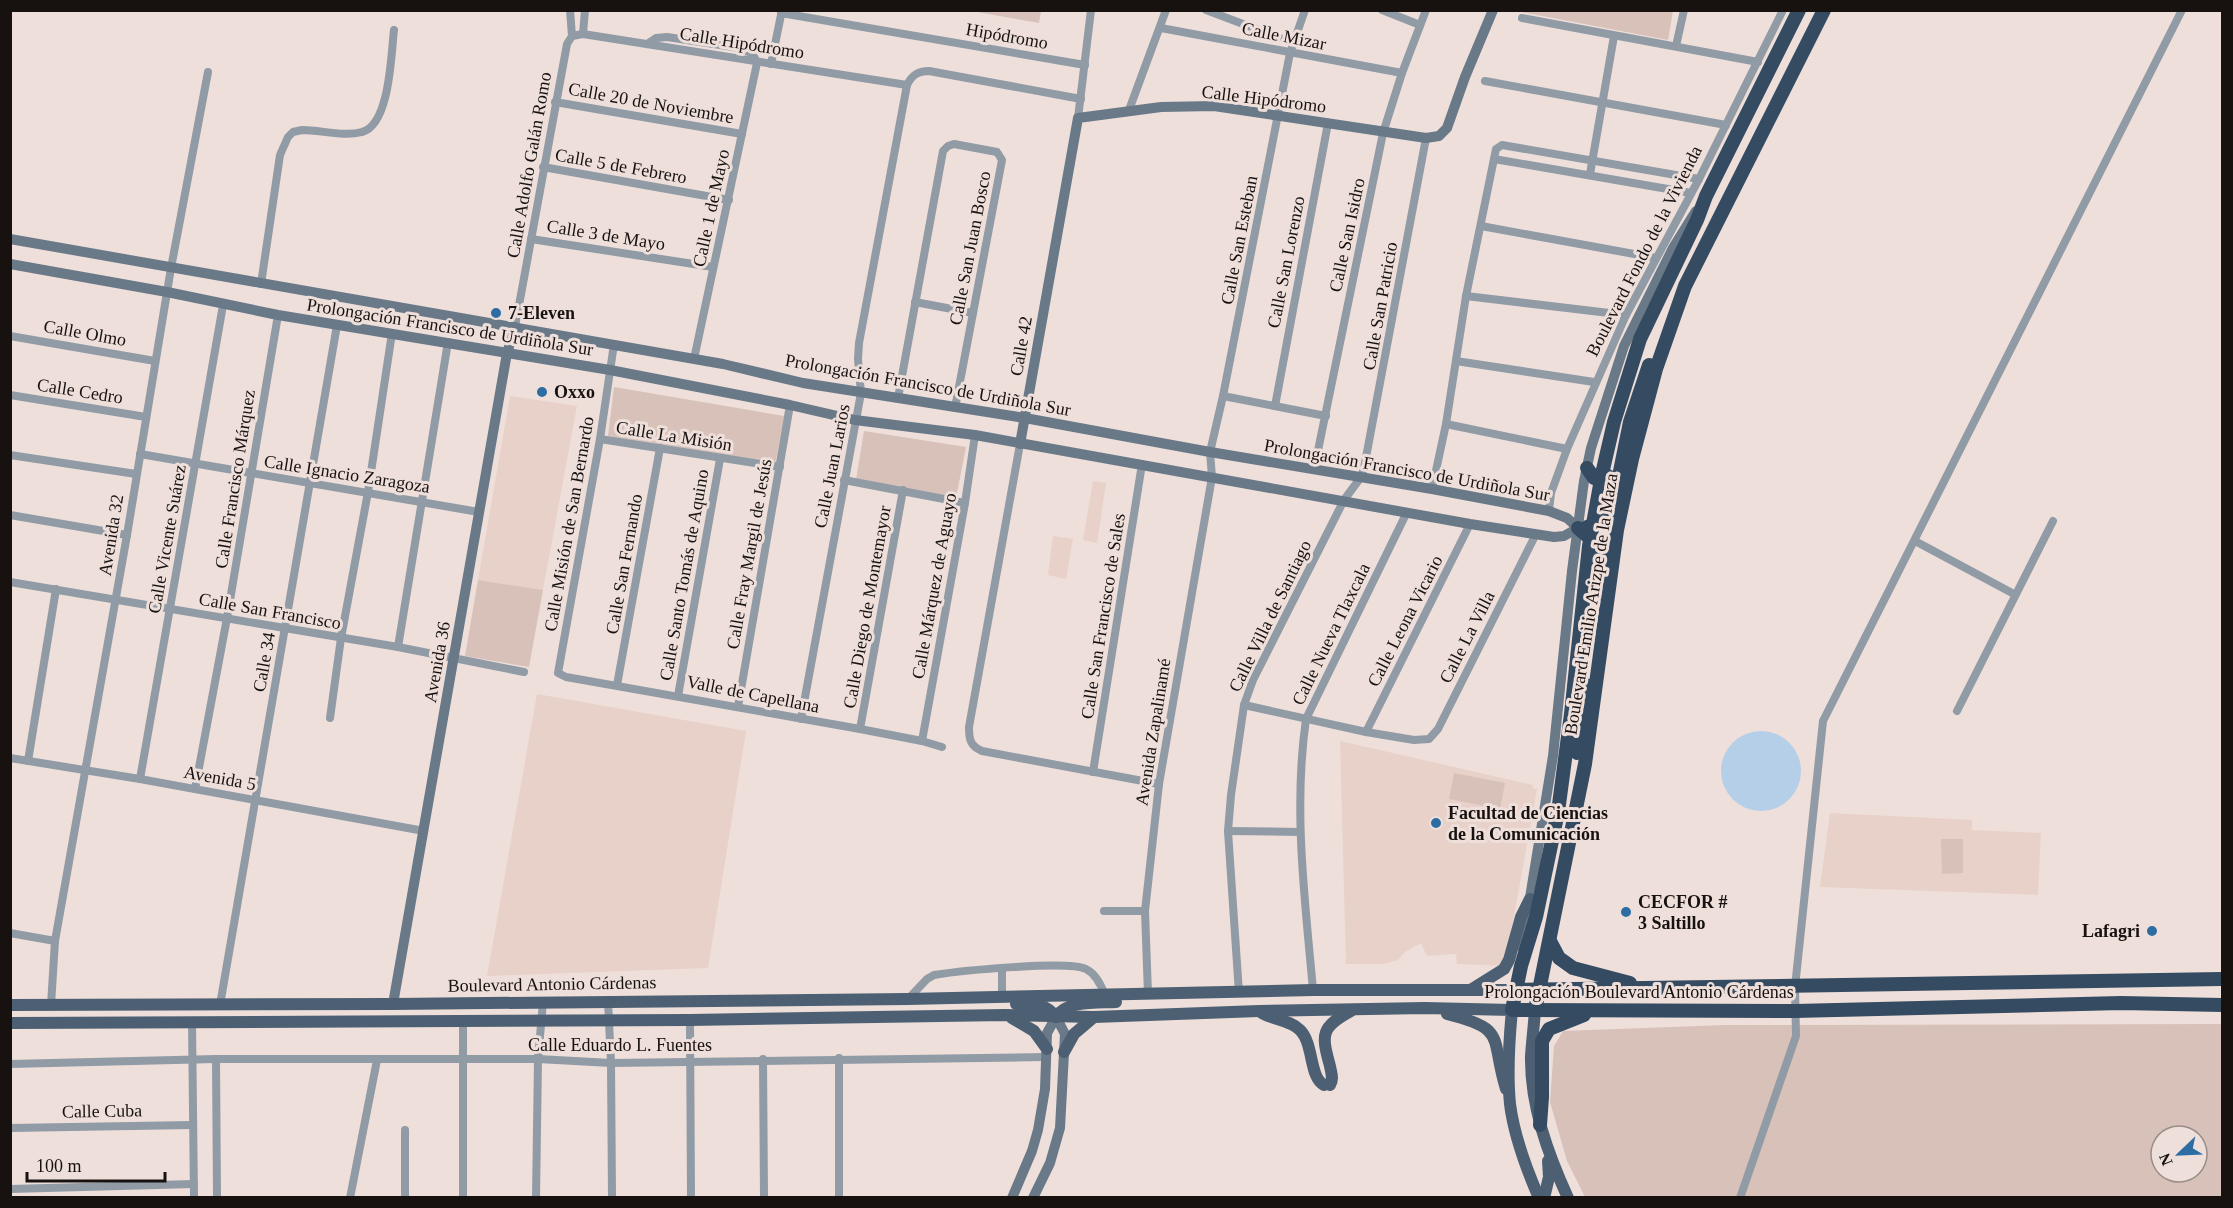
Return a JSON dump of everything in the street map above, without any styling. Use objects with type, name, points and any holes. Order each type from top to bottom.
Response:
[{"type":"highway","name":"Boulevard Emilio Arizpe de la Maza","points":[[1512,1010],[1521,966],[1536,917],[1558,812],[1595,508],[1614,422],[1630,369],[1652,311],[1697,220],[1706,196],[1799,10]]},
{"type":"highway","name":"Boulevard Emilio Arizpe de la Maza","points":[[1535,1010],[1576,799],[1585,765],[1617,530],[1632,459],[1656,369],[1685,286],[1824,10]]},
{"type":"highway","points":[[1578,528],[1599,524],[1606,520],[1612,511],[1619,468],[1643,381],[1658,343],[1676,310]]},
{"type":"highway","points":[[1587,468],[1591,476],[1598,479],[1606,478],[1619,468]]},
{"type":"highway","points":[[1576,799],[1573,784],[1603,571],[1600,549],[1578,528]]},
{"type":"highway","points":[[1550,941],[1559,958],[1573,968],[1644,988]]},
{"type":"highway","name":"Prolongación Boulevard Antonio Cárdenas","points":[[1516,990],[2223,979]]},
{"type":"highway","points":[[2175,1004],[2194,999],[2223,997]]},
{"type":"highway","name":"Prolongación Boulevard Antonio Cárdenas","points":[[1512,1010],[1795,1011],[2121,1003],[2223,1005]]},
{"type":"highway","points":[[1540,1125],[1542,1041],[1549,1029],[1591,1012]]},
{"type":"main road","name":"Calle Hipódromo","points":[[1078,118],[1130,110],[1214,106],[1328,123],[1383,134],[1433,138],[1444,133],[1493,10]]},
{"type":"main road","name":"Calle 42","points":[[1020,444],[1078,118]]},
{"type":"main road","points":[[1521,966],[1521,953],[1553,756],[1578,528],[1587,468],[1601,414],[1624,346],[1673,248],[1706,196]]},
{"type":"main road","name":"Prolongación Francisco de Urdiñola Sur","points":[[10,239],[614,344],[723,364],[803,383],[1025,418],[1432,489],[1549,512],[1567,518],[1578,528],[1559,537],[1470,524],[975,435],[855,420],[610,370],[278,315],[167,292],[10,264]]},
{"type":"main road","name":"Avenida 36","points":[[393,1004],[507,353],[515,327]]},
{"type":"main road","points":[[1470,990],[1504,969],[1509,960],[1517,926],[1530,899]]},
{"type":"main road","name":"Prolongación Boulevard Antonio Cárdenas","points":[[1099,995],[1313,990],[1516,990]]},
{"type":"main road","points":[[1279,991],[1310,1011],[1346,990]]},
{"type":"main road","points":[[1012,1197],[1032,1151],[1038,1130],[1045,1089],[1047,1033],[1056,1017],[1063,1009],[1070,1006],[1126,1001],[1143,994]]},
{"type":"main road","name":"Boulevard Antonio Cárdenas","points":[[10,1005],[393,1004],[1099,995]]},
{"type":"main road","points":[[997,997],[997,1003],[1039,1005],[1050,1010],[1065,1034],[1060,1128],[1050,1163],[1034,1197]]},
{"type":"main road","points":[[1425,1008],[1469,1019],[1491,1031],[1496,1042],[1500,1069],[1510,1104]]},
{"type":"main road","name":"Prolongación Boulevard Antonio Cárdenas","points":[[1056,1017],[1425,1008],[1512,1010]]},
{"type":"main road","points":[[1258,1011],[1301,1031],[1309,1045],[1318,1079],[1327,1085],[1333,1079],[1324,1045],[1325,1032],[1331,1023],[1352,1010]]},
{"type":"main road","name":"Boulevard Emilio Arizpe de la Maza","points":[[1512,1010],[1509,1045],[1510,1104],[1525,1164],[1539,1197]]},
{"type":"main road","name":"Boulevard Emilio Arizpe de la Maza","points":[[1535,1010],[1531,1058],[1533,1087],[1540,1125],[1568,1197]]},
{"type":"main road","points":[[1005,1015],[1027,1025],[1034,1031],[1047,1053]]},
{"type":"main road","name":"Boulevard Antonio Cárdenas","points":[[10,1023],[690,1020],[1005,1015],[1056,1017]]},
{"type":"main road","points":[[1064,1052],[1074,1034],[1094,1017]]},
{"type":"main road","points":[[1544,1197],[1549,1177],[1545,1139]]},
{"type":"street","name":"Calle Adolfo Galán Romo","points":[[515,327],[555,102],[567,44],[572,36],[570,10]]},
{"type":"street","points":[[583,34],[585,10]]},
{"type":"street","name":"Calle 42","points":[[1078,118],[1091,10]]},
{"type":"street","points":[[1130,110],[1166,10]]},
{"type":"street","name":"Calle Mizar","points":[[1206,10],[1293,43]]},
{"type":"street","name":"Calle San Esteban","points":[[1212,477],[1210,452],[1290,53],[1305,10]]},
{"type":"street","points":[[1382,10],[1420,25]]},
{"type":"street","name":"Calle San Isidro","points":[[1314,470],[1383,134],[1402,73],[1426,10]]},
{"type":"street","points":[[1676,45],[1684,10]]},
{"type":"street","name":"Boulevard Fondo de la Vivienda","points":[[1549,512],[1551,493],[1594,382],[1626,315],[1699,179],[1783,10]]},
{"type":"street","points":[[1740,1197],[1797,1036],[1795,987],[1823,721],[2182,10]]},
{"type":"street","points":[[771,64],[781,12]]},
{"type":"street","name":"Hipódromo","points":[[781,12],[1085,64]]},
{"type":"street","points":[[1522,18],[1758,62]]},
{"type":"street","name":"Calle Mizar","points":[[1161,28],[1402,73]]},
{"type":"street","points":[[261,284],[276,176],[284,143],[293,132],[302,130],[362,133],[375,124],[387,90],[394,30]]},
{"type":"street","name":"Calle Hipódromo","points":[[572,36],[583,34],[757,63],[909,82],[917,73],[929,72],[1081,99]]},
{"type":"street","points":[[1590,174],[1614,36]]},
{"type":"street","points":[[647,44],[656,38],[667,37],[734,46],[750,52],[757,63]]},
{"type":"street","name":"Calle 1 de Mayo","points":[[694,359],[757,63]]},
{"type":"street","name":"Avenida 32","points":[[51,1005],[55,941],[127,535],[171,268],[208,72]]},
{"type":"street","points":[[1485,81],[1726,125]]},
{"type":"street","name":"Calle Juan Larios","points":[[801,719],[861,393],[859,343],[909,82]]},
{"type":"street","name":"Calle 20 de Noviembre","points":[[555,102],[742,134]]},
{"type":"street","name":"Calle San Lorenzo","points":[[1275,406],[1328,123]]},
{"type":"street","name":"Calle San Patricio","points":[[1361,477],[1368,458],[1426,138]]},
{"type":"street","name":"Calle San Juan Bosco","points":[[897,398],[943,151],[954,144],[997,152],[1001,156],[1002,164],[956,408]]},
{"type":"street","points":[[1432,489],[1446,424],[1466,296],[1496,149],[1503,145],[1699,179]]},
{"type":"street","points":[[1494,159],[1691,193]]},
{"type":"street","name":"Calle 5 de Febrero","points":[[543,167],[729,200]]},
{"type":"street","points":[[1481,225],[1656,258]]},
{"type":"street","name":"Calle 3 de Mayo","points":[[531,239],[713,267]]},
{"type":"street","points":[[1466,296],[1626,315]]},
{"type":"street","points":[[915,302],[973,313]]},
{"type":"street","name":"Calle Vicente Suárez","points":[[140,779],[223,305]]},
{"type":"street","name":"Calle Francisco Márquez","points":[[195,789],[227,618],[278,315]]},
{"type":"street","name":"Calle 34","points":[[220,1005],[337,325]]},
{"type":"street","points":[[330,718],[392,333]]},
{"type":"street","name":"Calle Olmo","points":[[10,336],[155,361]]},
{"type":"street","points":[[398,647],[424,502],[448,342]]},
{"type":"street","name":"Calle Misión de San Bernardo","points":[[558,673],[600,439],[614,344]]},
{"type":"street","points":[[1456,361],[1594,382]]},
{"type":"street","name":"Calle Cedro","points":[[10,395],[146,417]]},
{"type":"street","points":[[1223,396],[1326,416]]},
{"type":"street","name":"Calle Fray Margil de Jesús","points":[[738,707],[790,405]]},
{"type":"street","points":[[1446,424],[1567,449]]},
{"type":"street","name":"Calle Márquez de Aguayo","points":[[922,741],[975,435]]},
{"type":"street","name":"Calle La Misión","points":[[600,439],[780,467]]},
{"type":"street","name":"Calle 42","points":[[1020,444],[969,727],[972,745],[982,751],[1093,772]]},
{"type":"street","name":"Calle San Fernando","points":[[617,685],[660,448]]},
{"type":"street","name":"Calle Ignacio Zaragoza","points":[[140,454],[479,512]]},
{"type":"street","points":[[10,455],[136,474]]},
{"type":"street","name":"Calle Santo Tomás de Aquino","points":[[678,696],[720,459]]},
{"type":"street","name":"Calle San Francisco de Sales","points":[[1093,772],[1142,464]]},
{"type":"street","name":"Avenida Zapalinamé","points":[[1143,994],[1145,911],[1159,784],[1212,477]]},
{"type":"street","name":"Calle Villa de Santiago","points":[[1239,993],[1228,831],[1244,705],[1258,670],[1344,500],[1361,477]]},
{"type":"street","points":[[844,480],[965,503]]},
{"type":"street","name":"Calle Diego de Montemayor","points":[[860,729],[903,490]]},
{"type":"street","name":"Calle Nueva Tlaxcala","points":[[1313,990],[1300,832],[1301,754],[1306,719],[1407,512]]},
{"type":"street","points":[[10,515],[127,535]]},
{"type":"street","points":[[1957,711],[2014,594],[2053,521]]},
{"type":"street","name":"Calle Leona Vicario","points":[[1366,732],[1470,524]]},
{"type":"street","name":"Calle La Villa","points":[[1366,732],[1414,740],[1429,739],[1438,729],[1536,534]]},
{"type":"street","points":[[1915,541],[2014,594]]},
{"type":"street","name":"Calle San Francisco","points":[[10,582],[398,647],[524,672]]},
{"type":"street","points":[[28,761],[56,589]]},
{"type":"street","name":"Valle de Capellana","points":[[558,673],[567,677],[860,729],[942,747]]},
{"type":"street","points":[[1244,705],[1366,732]]},
{"type":"street","name":"Avenida 5","points":[[10,758],[140,779],[424,831]]},
{"type":"street","points":[[1093,772],[1159,784]]},
{"type":"street","points":[[1228,831],[1300,832]]},
{"type":"street","points":[[1104,910],[1145,911]]},
{"type":"street","points":[[10,933],[55,941]]},
{"type":"street","points":[[908,999],[921,983],[934,975],[1002,968],[1074,966],[1084,968],[1097,979],[1099,995]]},
{"type":"street","points":[[997,997],[1002,968]]},
{"type":"street","points":[[608,1001],[612,1197]]},
{"type":"street","points":[[536,1197],[538,1059],[543,1002]]},
{"type":"street","points":[[463,1020],[463,1197]]},
{"type":"street","points":[[690,1020],[691,1197]]},
{"type":"street","points":[[192,1021],[194,1197]]},
{"type":"street","name":"Calle Eduardo L. Fuentes","points":[[193,1059],[538,1059],[611,1063],[1047,1053]]},
{"type":"street","points":[[839,1058],[839,1197]]},
{"type":"street","points":[[10,1064],[193,1059]]},
{"type":"street","points":[[216,1059],[217,1197]]},
{"type":"street","points":[[763,1059],[764,1197]]},
{"type":"street","points":[[350,1197],[377,1060]]},
{"type":"street","name":"Calle Cuba","points":[[10,1128],[193,1125]]},
{"type":"street","points":[[405,1131],[405,1197]]},
{"type":"street","points":[[10,1188],[194,1184]]},
{"type":"street","points":[[124,1187],[124,1197]]},
{"type":"street","points":[[57,1188],[58,1197]]},
{"type":"shaded area","points":[[972,11],[1041,11],[1039,23]]},
{"type":"shaded area","points":[[1516,11],[1673,11],[1668,40]]},
{"type":"shaded area","points":[[614,387],[784,416],[775,465],[608,436]]},
{"type":"shaded area","points":[[510,396],[577,406],[543,590],[478,580]]},
{"type":"shaded area","points":[[864,431],[966,447],[956,498],[856,480]]},
{"type":"shaded area","points":[[1093,481],[1106,483],[1097,543],[1083,540]]},
{"type":"shaded area","points":[[1053,536],[1073,539],[1066,579],[1048,575]]},
{"type":"shaded area","points":[[478,580],[543,590],[529,667],[465,656]]},
{"type":"shaded area","points":[[537,694],[746,731],[708,968],[487,976]]},
{"type":"shaded area","name":"Facultad de Ciencias de la Comunicación","points":[[1340,741],[1533,785],[1533,788],[1537,789],[1505,966],[1457,964],[1456,954],[1427,956],[1421,943],[1405,952],[1398,960],[1383,964],[1346,964]]},
{"type":"shaded area","points":[[1454,773],[1505,783],[1500,809],[1449,799]]},
{"type":"shaded area","points":[[1830,813],[1972,820],[1972,830],[2041,833],[2038,895],[1820,887]]},
{"type":"shaded area","points":[[1941,839],[1963,839],[1963,873],[1942,874]]},
{"type":"shaded area","points":[[2222,1024],[2222,1197],[1585,1197],[1567,1161],[1550,1102],[1554,1046],[1563,1031],[1725,1025]]},
{"type":"water","points":[[1761,731],[1776,734],[1789,743],[1798,756],[1801,771],[1798,786],[1789,799],[1776,808],[1761,811],[1746,808],[1733,799],[1724,786],[1721,771],[1724,756],[1733,743],[1746,734]]},
{"type":"place","name":"7-Eleven","points":[[496,313]]},
{"type":"place","name":"Oxxo","points":[[542,392]]},
{"type":"place","name":"Facultad de Ciencias de la Comunicación","points":[[1436,823]]},
{"type":"place","name":"CECFOR # 3 Saltillo","points":[[1626,912]]},
{"type":"place","name":"Lafagri","points":[[2152,931]]}]
